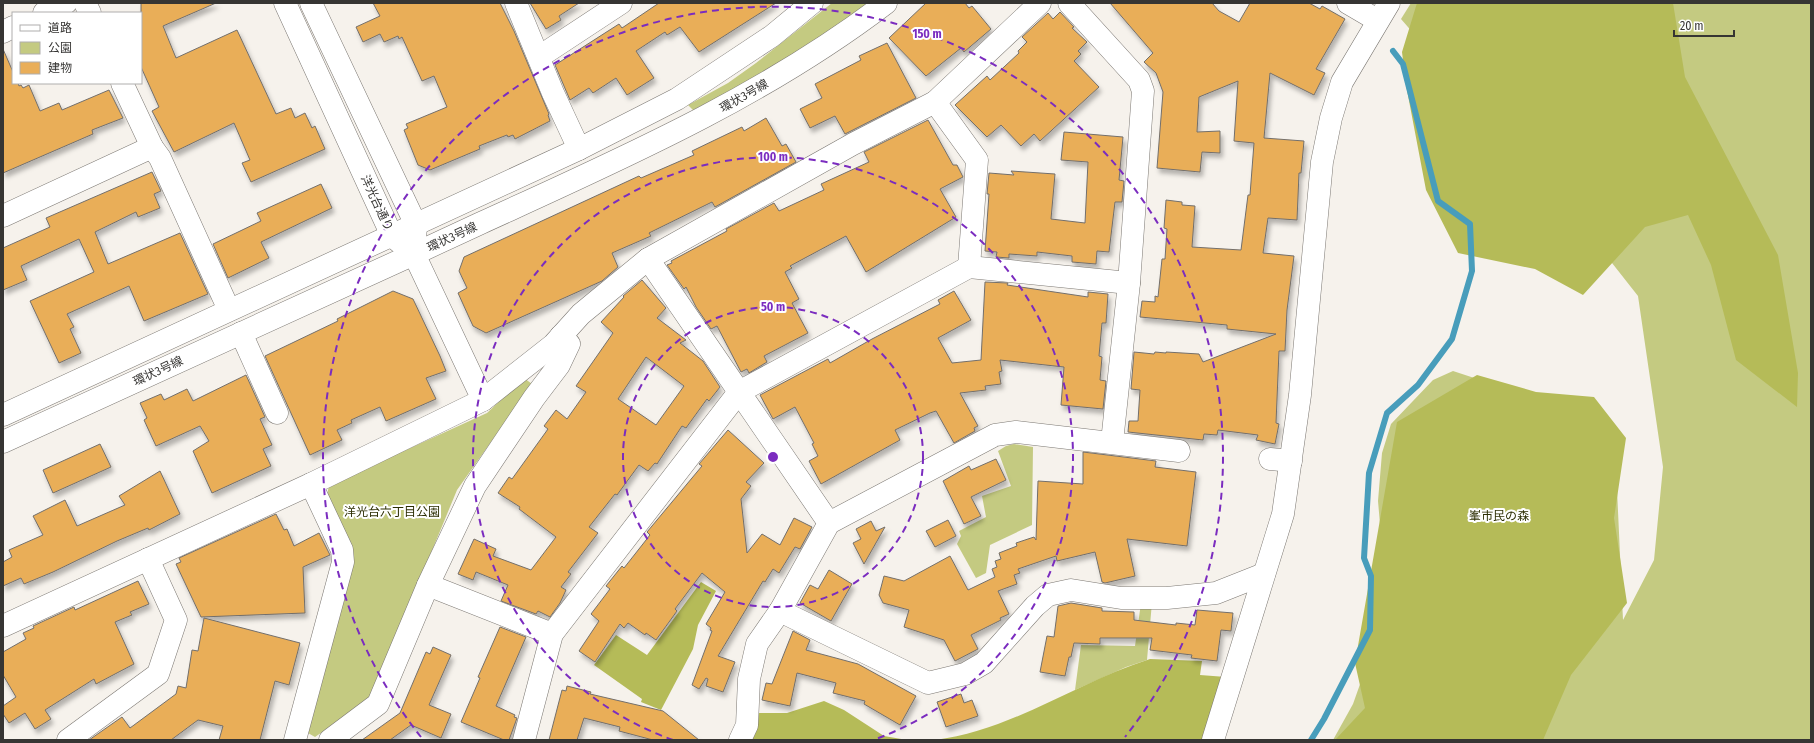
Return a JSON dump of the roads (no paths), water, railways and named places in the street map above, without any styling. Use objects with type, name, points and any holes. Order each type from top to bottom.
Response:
[{"type":"street","points":[[46,12],[66,3]]},
{"type":"street","points":[[85,3],[90,12]]},
{"type":"street","name":"洋光台通り","points":[[285,3],[392,236],[414,254]]},
{"type":"street","points":[[311,3],[416,225],[414,254],[483,400]]},
{"type":"street","points":[[516,3],[553,93],[579,149]]},
{"type":"street","points":[[539,57],[621,3]]},
{"type":"street","points":[[3,415],[579,149],[677,99],[772,36],[812,3]]},
{"type":"street","name":"環状3号線","points":[[3,442],[591,172],[724,107],[788,70],[857,25],[886,3]]},
{"type":"street","points":[[3,626],[311,484],[483,400],[553,345],[582,314],[648,259],[853,144],[935,102],[1040,3]]},
{"type":"street","points":[[1068,3],[1139,80],[1143,91],[1128,283],[1112,442]]},
{"type":"street","points":[[1213,740],[1283,514],[1300,395],[1322,162],[1331,118],[1342,82],[1383,12],[1348,3]]},
{"type":"street","points":[[3,32],[12,28]]},
{"type":"street","points":[[122,84],[152,147],[160,158],[229,310]]},
{"type":"street","points":[[935,102],[977,160],[968,267]]},
{"type":"street","points":[[3,216],[152,147]]},
{"type":"street","points":[[648,259],[829,524]]},
{"type":"street","points":[[524,740],[552,634],[739,392],[968,267],[1128,283]]},
{"type":"street","points":[[241,333],[278,413]]},
{"type":"street","points":[[342,736],[378,704],[428,585],[475,486],[534,398],[559,365],[569,344],[561,336]]},
{"type":"street","points":[[740,740],[747,725],[749,679],[758,644],[780,611],[829,524],[995,435],[1016,432],[1179,451]]},
{"type":"street","points":[[1270,459],[1291,461]]},
{"type":"street","points":[[295,740],[343,562],[342,550],[311,484]]},
{"type":"street","points":[[68,740],[158,674],[176,620],[148,559]]},
{"type":"street","points":[[780,611],[928,683],[965,674],[984,663],[1035,606],[1048,595],[1071,590],[1121,598],[1167,598],[1216,593],[1264,574]]},
{"type":"street","points":[[428,585],[552,634]]},
{"type":"waterway","points":[[1311,740],[1324,719],[1370,630],[1371,576],[1364,558],[1369,473],[1387,413],[1418,385],[1452,339],[1472,271],[1470,224],[1438,201],[1403,64],[1393,51]]},
{"type":"park label","name":"洋光台六丁目公園","points":[[392,512]]},
{"type":"park label","name":"峯市民の森","points":[[1499,516]]}]
